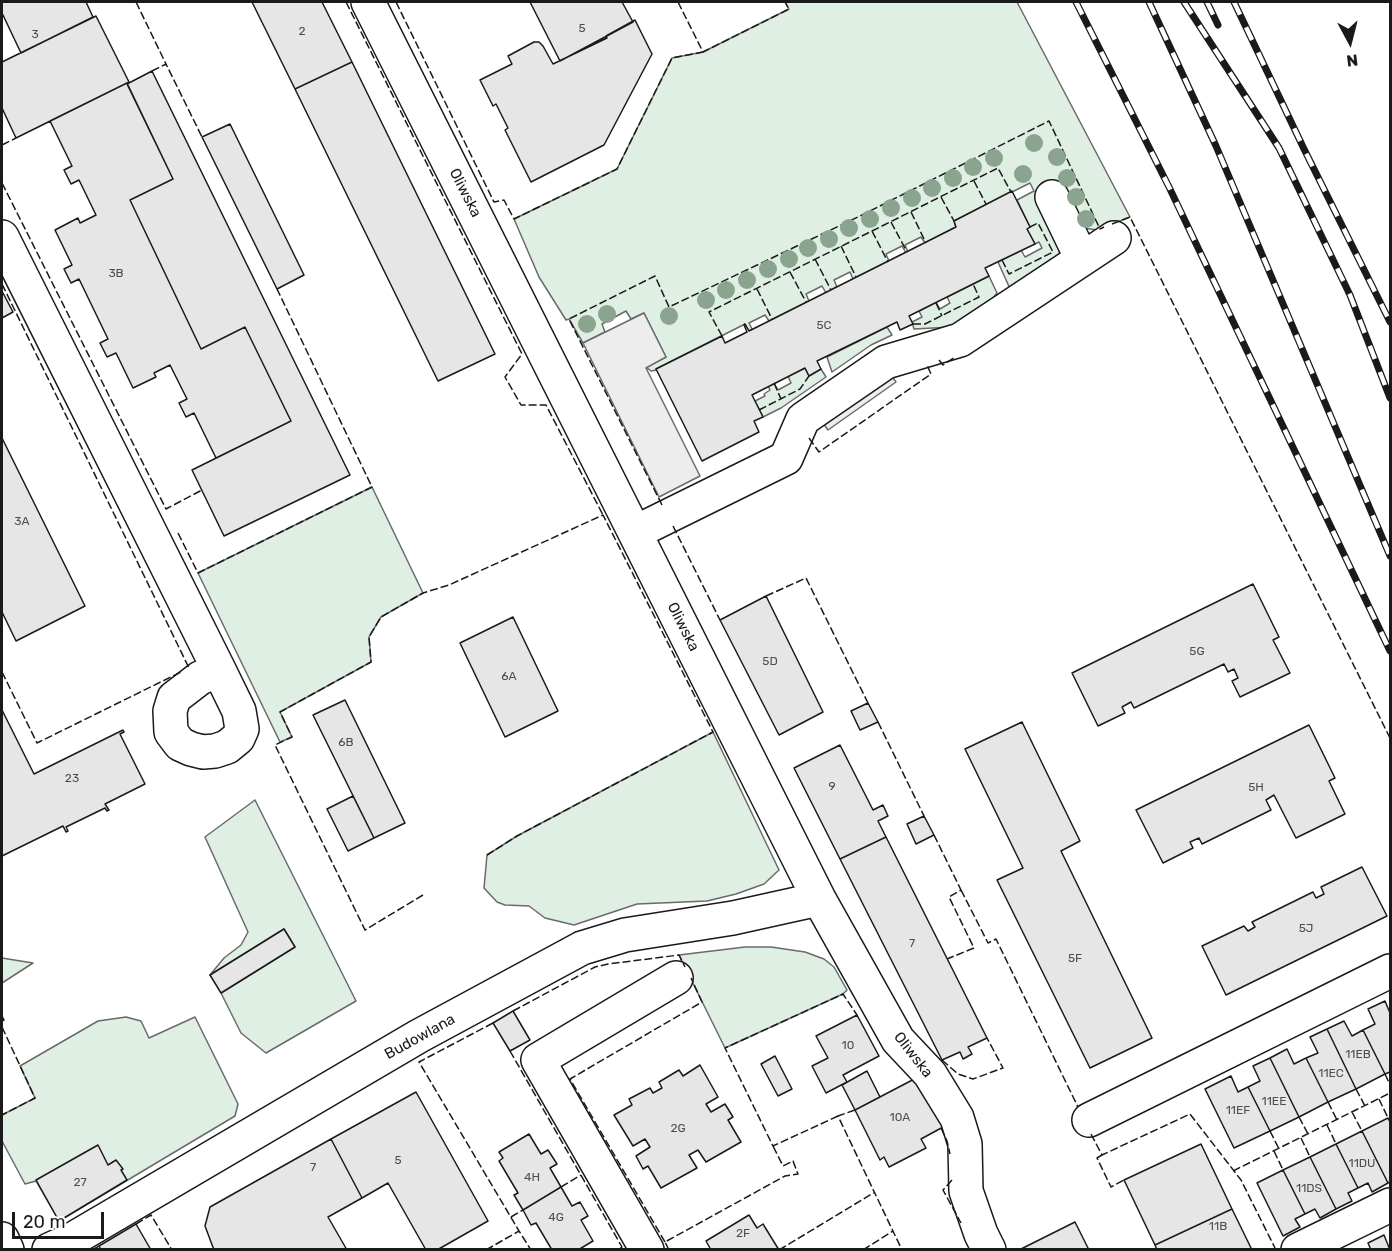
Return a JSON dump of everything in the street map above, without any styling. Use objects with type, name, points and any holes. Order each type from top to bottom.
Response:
[{"type":"street","name":"Oliwska","points":[[368,2],[819,899],[898,1040],[930,1074],[957,1118],[965,1144],[966,1191],[989,1250]]},
{"type":"street","points":[[1052,197],[1082,259]]},
{"type":"street","points":[[2,237],[219,670]]},
{"type":"street","points":[[636,532],[690,493],[786,458],[803,419],[886,362],[960,340],[1114,238]]},
{"type":"street","name":"Budowlana","points":[[49,1250],[73,1239],[419,1036],[582,948],[625,935],[733,918],[819,899]]},
{"type":"street","points":[[1089,1120],[1390,971]]},
{"type":"street","points":[[647,1250],[538,1060],[676,978]]},
{"type":"street","points":[[1298,1250],[1390,1205]]},
{"type":"street","points":[[2,1239],[7,1250]]},
{"type":"green space","points":[[785,2],[1017,2],[1130,217],[1097,230],[1083,228],[1060,248],[1059,255],[1011,291],[998,262],[1021,250],[1025,257],[1042,248],[1039,242],[1035,244],[1027,229],[1030,227],[1017,200],[1034,191],[1030,183],[954,221],[956,227],[925,243],[921,237],[905,245],[908,252],[906,253],[902,246],[886,254],[889,261],[853,279],[850,272],[834,280],[837,287],[826,293],[822,286],[806,294],[809,301],[769,321],[765,315],[749,323],[752,329],[749,331],[745,324],[657,370],[651,371],[646,367],[666,357],[644,313],[631,319],[626,311],[602,324],[605,332],[583,343],[539,277],[514,219],[617,169],[672,58],[703,52],[789,9]]},
{"type":"green space","points":[[989,276],[997,293],[988,305],[952,327],[914,329],[912,322],[922,317],[919,311],[936,302],[940,309],[950,303],[947,297]]},
{"type":"green space","points":[[887,327],[892,335],[871,345],[832,372],[827,357]]},
{"type":"green space","points":[[805,368],[809,376],[821,369],[826,377],[781,408],[763,417],[755,401],[765,396],[764,394],[770,390],[768,386],[774,383],[778,390],[791,383],[788,376]]},
{"type":"green space","points":[[372,487],[423,593],[381,617],[369,637],[371,662],[280,712],[292,737],[280,742],[198,573]]},
{"type":"green space","points":[[713,732],[779,870],[764,884],[707,901],[637,904],[574,925],[545,918],[529,906],[505,905],[497,902],[484,888],[487,855],[517,836]]},
{"type":"green space","points":[[255,800],[356,1001],[266,1053],[241,1033],[221,993],[295,947],[284,929],[210,975],[224,958],[241,945],[248,932],[205,837]]},
{"type":"green space","points":[[745,947],[771,947],[805,952],[824,959],[834,967],[847,990],[843,994],[725,1048],[679,955]]},
{"type":"green space","points":[[2,958],[33,963],[2,983]]},
{"type":"green space","points":[[126,1017],[141,1021],[149,1038],[195,1017],[238,1104],[235,1116],[59,1221],[36,1181],[25,1184],[2,1141],[2,1115],[35,1098],[20,1066],[98,1021]]},
{"type":"shaded area","points":[[644,313],[666,357],[646,368],[700,476],[659,497],[583,343]]},
{"type":"shaded area","points":[[876,354],[896,382],[828,430],[808,402]]},
{"type":"building","points":[[2,2],[86,2],[93,17],[21,53],[2,13]]},
{"type":"building","points":[[252,2],[322,2],[352,62],[295,89]]},
{"type":"building","points":[[530,2],[622,2],[633,22],[560,61]]},
{"type":"building","points":[[96,16],[129,82],[16,138],[2,108],[2,62]]},
{"type":"building","points":[[635,20],[652,54],[604,145],[531,182],[505,130],[508,128],[496,104],[493,106],[480,80],[512,64],[508,56],[534,42],[539,42],[543,46],[553,64],[607,38],[606,36]]},
{"type":"building","points":[[352,62],[495,354],[438,381],[295,89]]},
{"type":"building","points":[[152,71],[350,475],[224,536],[192,470],[291,421],[245,327],[201,349],[130,200],[173,179],[127,84]]},
{"type":"building","points":[[127,83],[173,179],[130,200],[201,349],[245,327],[291,421],[216,458],[194,413],[186,417],[179,403],[187,399],[170,365],[154,373],[156,377],[133,388],[116,353],[107,357],[100,343],[108,339],[79,279],[71,283],[64,269],[72,265],[55,230],[78,218],[80,223],[96,215],[79,180],[71,184],[64,170],[72,166],[50,121]]},
{"type":"building","points":[[230,124],[304,275],[277,289],[202,137]]},
{"type":"building","points":[[1012,191],[1030,227],[1027,229],[1035,244],[985,268],[989,276],[909,316],[913,324],[900,330],[897,322],[817,361],[821,369],[809,376],[805,368],[752,395],[763,417],[754,421],[759,432],[702,461],[656,369],[722,336],[725,343],[747,332],[745,324],[749,331],[956,227],[954,221]]},
{"type":"building","points":[[2,293],[13,312],[2,318]]},
{"type":"building","points":[[2,438],[85,606],[16,641],[2,612]]},
{"type":"building","points":[[1253,584],[1279,637],[1273,640],[1290,673],[1240,697],[1232,681],[1238,678],[1234,669],[1228,672],[1224,664],[1134,708],[1131,702],[1122,707],[1125,713],[1098,726],[1072,673]]},
{"type":"building","points":[[766,596],[823,712],[779,735],[720,620]]},
{"type":"building","points":[[513,617],[558,711],[505,737],[460,643]]},
{"type":"building","points":[[345,700],[405,823],[374,838],[313,715]]},
{"type":"building","points":[[868,703],[878,722],[860,730],[851,711]]},
{"type":"building","points":[[2,710],[34,774],[123,730],[124,732],[120,734],[145,784],[105,804],[109,810],[105,808],[66,827],[68,831],[66,832],[63,826],[2,856]]},
{"type":"building","points":[[1022,722],[1080,841],[1061,851],[1152,1038],[1090,1068],[997,880],[1023,868],[965,749]]},
{"type":"building","points":[[1309,725],[1335,778],[1329,781],[1345,814],[1296,838],[1274,795],[1266,800],[1271,810],[1202,844],[1199,838],[1190,842],[1193,848],[1163,863],[1136,810]]},
{"type":"building","points":[[840,745],[873,810],[883,805],[888,816],[878,821],[886,837],[840,859],[794,768]]},
{"type":"building","points":[[353,796],[374,838],[348,851],[327,809]]},
{"type":"building","points":[[924,816],[934,835],[916,844],[907,824]]},
{"type":"building","points":[[886,837],[987,1038],[968,1047],[972,1054],[963,1059],[960,1052],[942,1060],[840,859]]},
{"type":"building","points":[[1362,867],[1387,916],[1226,995],[1202,946],[1244,926],[1248,931],[1255,927],[1252,922],[1313,892],[1316,898],[1324,894],[1321,887]]},
{"type":"building","points":[[284,929],[295,947],[221,993],[210,975]]},
{"type":"building","points":[[1385,1001],[1390,1013],[1390,1072],[1385,1074],[1363,1030],[1375,1024],[1368,1009]]},
{"type":"building","points":[[513,1011],[530,1040],[510,1051],[493,1023]]},
{"type":"building","points":[[857,1015],[879,1056],[843,1075],[847,1082],[826,1093],[812,1066],[828,1058],[816,1036]]},
{"type":"building","points":[[1344,1021],[1352,1036],[1363,1030],[1385,1074],[1356,1089],[1327,1029]]},
{"type":"building","points":[[1327,1029],[1356,1089],[1328,1102],[1306,1058],[1318,1053],[1310,1037]]},
{"type":"building","points":[[1287,1049],[1294,1064],[1306,1058],[1328,1102],[1299,1117],[1270,1058]]},
{"type":"building","points":[[775,1056],[792,1089],[778,1096],[761,1064]]},
{"type":"building","points":[[1270,1058],[1299,1117],[1270,1131],[1248,1087],[1260,1081],[1253,1066]]},
{"type":"building","points":[[700,1065],[718,1097],[706,1104],[711,1112],[725,1104],[733,1117],[728,1120],[741,1142],[706,1162],[698,1150],[689,1155],[697,1168],[661,1188],[648,1166],[643,1169],[636,1156],[650,1147],[645,1139],[633,1146],[614,1115],[632,1105],[629,1099],[650,1088],[653,1093],[662,1088],[659,1082],[679,1070],[683,1076]]},
{"type":"building","points":[[867,1071],[880,1097],[855,1110],[842,1085]]},
{"type":"building","points":[[920,1076],[945,1126],[921,1139],[926,1148],[889,1167],[884,1157],[880,1160],[855,1110]]},
{"type":"building","points":[[1231,1076],[1238,1092],[1248,1087],[1270,1131],[1234,1148],[1205,1089]]},
{"type":"building","points":[[416,1092],[488,1221],[437,1250],[426,1250],[388,1183],[362,1198],[331,1139]]},
{"type":"building","points":[[1388,1118],[1390,1122],[1390,1182],[1388,1183],[1362,1131]]},
{"type":"building","points":[[1362,1131],[1388,1183],[1372,1192],[1368,1183],[1358,1188],[1336,1144]]},
{"type":"building","points":[[529,1134],[541,1154],[548,1150],[557,1164],[550,1168],[561,1187],[523,1210],[514,1195],[518,1193],[499,1161],[503,1158],[499,1152]]},
{"type":"building","points":[[331,1139],[362,1198],[328,1217],[347,1250],[214,1250],[205,1226],[210,1207]]},
{"type":"building","points":[[1201,1144],[1232,1209],[1155,1245],[1124,1180]]},
{"type":"building","points":[[1336,1144],[1358,1188],[1348,1193],[1352,1201],[1336,1209],[1310,1157]]},
{"type":"building","points":[[98,1145],[108,1165],[116,1160],[127,1180],[59,1221],[36,1180]]},
{"type":"building","points":[[1310,1157],[1336,1209],[1320,1218],[1315,1209],[1305,1214],[1283,1170]]},
{"type":"building","points":[[1283,1170],[1305,1214],[1295,1219],[1300,1227],[1283,1236],[1257,1183]]},
{"type":"building","points":[[561,1187],[572,1206],[580,1202],[588,1216],[581,1220],[593,1241],[578,1250],[552,1250],[536,1223],[531,1225],[523,1210]]},
{"type":"building","points":[[1232,1209],[1252,1250],[1157,1250],[1155,1245]]},
{"type":"building","points":[[749,1215],[757,1228],[763,1224],[779,1250],[711,1250],[706,1241]]},
{"type":"building","points":[[1075,1222],[1089,1250],[1019,1250]]},
{"type":"building","points":[[136,1224],[151,1250],[101,1250],[99,1246]]},
{"type":"building","points":[[1384,1235],[1390,1250],[1371,1250],[1368,1243]]},
{"type":"railway","points":[[1076,2],[1169,187],[1390,651]]},
{"type":"railway","points":[[1149,2],[1216,146],[1390,556]]},
{"type":"railway","points":[[1184,2],[1279,148],[1350,295],[1390,398]]},
{"type":"railway","points":[[1207,2],[1218,25]]},
{"type":"railway","points":[[1234,2],[1390,322]]},
{"type":"fence","points":[[136,2],[166,64]]},
{"type":"fence","points":[[346,2],[522,354],[505,377],[521,405],[546,405],[603,515]]},
{"type":"fence","points":[[396,2],[494,202],[504,200],[514,219],[617,169],[672,58],[703,52]]},
{"type":"fence","points":[[678,2],[703,52],[789,9],[785,2]]},
{"type":"fence","points":[[152,71],[166,64],[202,137]]},
{"type":"fence","points":[[662,505],[569,319],[655,276],[669,307],[860,216],[1049,121],[1100,229],[1104,227]]},
{"type":"fence","points":[[2,145],[16,138]]},
{"type":"fence","points":[[722,336],[709,312],[998,168],[1011,192]]},
{"type":"fence","points":[[974,181],[986,204]]},
{"type":"fence","points":[[2,183],[166,509],[202,490]]},
{"type":"fence","points":[[941,197],[954,221]]},
{"type":"fence","points":[[911,212],[926,243]]},
{"type":"fence","points":[[1112,224],[1130,217],[1390,738]]},
{"type":"fence","points":[[891,222],[907,252]]},
{"type":"fence","points":[[1002,260],[1009,274],[1053,252],[1038,223],[1030,227]]},
{"type":"fence","points":[[872,231],[888,262]]},
{"type":"fence","points":[[841,246],[856,277]]},
{"type":"fence","points":[[815,259],[831,290]]},
{"type":"fence","points":[[790,272],[806,302]]},
{"type":"fence","points":[[2,284],[189,668]]},
{"type":"fence","points":[[913,324],[925,324],[979,297],[973,284]]},
{"type":"fence","points":[[178,533],[198,573],[372,487],[277,289]]},
{"type":"fence","points":[[757,289],[772,319]]},
{"type":"fence","points":[[936,303],[942,316]]},
{"type":"fence","points":[[939,360],[943,365],[955,357]]},
{"type":"fence","points":[[809,438],[819,452],[931,374],[927,365]]},
{"type":"fence","points":[[759,410],[800,389],[809,376]]},
{"type":"fence","points":[[774,383],[781,399]]},
{"type":"fence","points":[[423,895],[365,930],[275,745],[292,737],[280,712],[371,662],[369,637],[381,617],[423,593],[449,585],[603,515],[713,732],[517,836],[487,855]]},
{"type":"fence","points":[[673,526],[720,620]]},
{"type":"fence","points":[[766,596],[806,578],[868,703]]},
{"type":"fence","points":[[2,672],[37,743],[181,672]]},
{"type":"fence","points":[[878,722],[924,816]]},
{"type":"fence","points":[[934,835],[961,890],[949,897],[974,948],[947,959]]},
{"type":"fence","points":[[961,890],[988,943],[996,939],[1078,1107]]},
{"type":"fence","points":[[513,1011],[595,967],[679,955],[685,967]]},
{"type":"fence","points":[[665,1242],[570,1079],[702,1002],[691,978]]},
{"type":"fence","points":[[838,1116],[773,1146],[725,1048],[843,994],[857,1015]]},
{"type":"fence","points":[[2,1016],[4,1020],[2,1021]]},
{"type":"fence","points":[[493,1023],[419,1062],[519,1231]]},
{"type":"fence","points":[[2,1027],[35,1098],[2,1115]]},
{"type":"fence","points":[[942,1060],[958,1074],[973,1079],[1003,1068],[987,1038]]},
{"type":"fence","points":[[510,1051],[622,1247],[618,1250]]},
{"type":"fence","points":[[1385,1074],[1390,1085]]},
{"type":"fence","points":[[1356,1089],[1365,1106]]},
{"type":"fence","points":[[1233,1171],[1390,1093]]},
{"type":"fence","points":[[1379,1099],[1388,1118]]},
{"type":"fence","points":[[1328,1102],[1337,1120]]},
{"type":"fence","points":[[855,1110],[838,1116],[902,1250]]},
{"type":"fence","points":[[1352,1112],[1362,1131]]},
{"type":"fence","points":[[1091,1134],[1102,1155],[1190,1114],[1241,1180],[1276,1250]]},
{"type":"fence","points":[[1299,1117],[1308,1134]]},
{"type":"fence","points":[[1327,1125],[1336,1144]]},
{"type":"fence","points":[[941,1128],[950,1154]]},
{"type":"fence","points":[[1270,1131],[1279,1149]]},
{"type":"fence","points":[[1301,1138],[1310,1157]]},
{"type":"fence","points":[[669,1250],[665,1242],[785,1176],[798,1174],[793,1161],[783,1166],[773,1146]]},
{"type":"fence","points":[[1274,1151],[1283,1170]]},
{"type":"fence","points":[[1102,1155],[1097,1158],[1111,1187],[1124,1180]]},
{"type":"fence","points":[[561,1187],[581,1175]]},
{"type":"fence","points":[[952,1180],[943,1190],[961,1223]]},
{"type":"fence","points":[[779,1250],[875,1192]]},
{"type":"fence","points":[[511,1217],[523,1210]]},
{"type":"fence","points":[[136,1224],[151,1215],[172,1250]]},
{"type":"fence","points":[[486,1250],[519,1231],[531,1250]]},
{"type":"fence","points":[[863,1250],[893,1231]]},
{"type":"fence","points":[[92,1250],[99,1246]]}]
